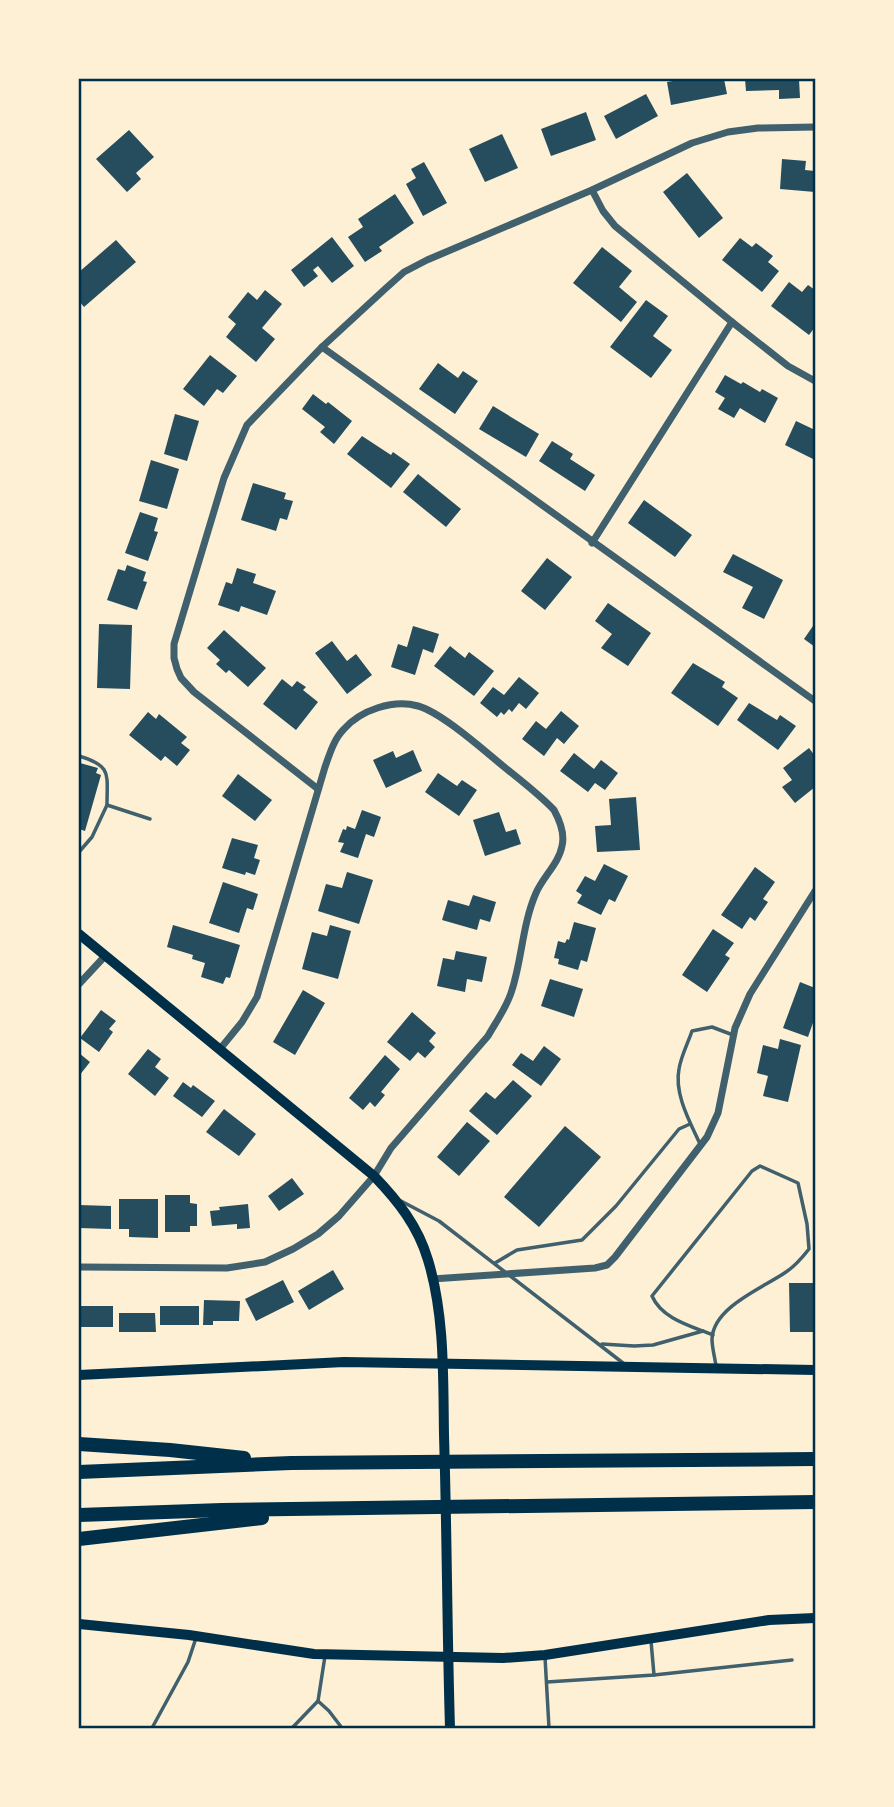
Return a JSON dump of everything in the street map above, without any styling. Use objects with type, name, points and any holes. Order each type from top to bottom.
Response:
[{"type":"highway","points":[[79,1444],[170,1450],[290,1463]]},
{"type":"highway","points":[[79,1472],[290,1463],[815,1460]]},
{"type":"highway","points":[[79,1515],[222,1510],[815,1502]]},
{"type":"highway","points":[[79,1539],[348,1510]]},
{"type":"main road","points":[[79,934],[374,1176],[409,1216],[428,1259],[438,1310],[443,1381],[450,1728]]},
{"type":"main road","points":[[79,1375],[344,1362],[815,1370]]},
{"type":"main road","points":[[79,1624],[197,1636],[325,1654],[503,1658],[545,1655],[769,1620],[815,1618]]},
{"type":"street","points":[[318,789],[194,692],[181,678],[174,658],[179,625],[238,442],[254,415],[322,347],[404,272],[592,190],[670,152],[728,132],[758,128],[815,127]]},
{"type":"street","points":[[592,190],[615,226],[788,366],[815,381]]},
{"type":"street","points":[[592,543],[732,322]]},
{"type":"street","points":[[322,347],[815,701]]},
{"type":"street","points":[[79,1267],[227,1268],[265,1262],[293,1250],[339,1216],[374,1176],[391,1148],[488,1036],[500,1016],[511,993],[529,913],[537,892],[561,852],[563,836],[554,810],[489,754],[433,712],[404,704],[379,708],[357,718],[343,729],[333,744],[257,997],[242,1022],[219,1049]]},
{"type":"street","points":[[432,1279],[595,1268],[607,1265],[624,1248],[707,1137],[718,1113],[733,1035],[750,994],[815,891]]},
{"type":"street","points":[[79,984],[105,956]]},
{"type":"lane","points":[[79,756],[99,762],[107,777],[107,805],[92,836],[79,852]]},
{"type":"lane","points":[[107,805],[150,819]]},
{"type":"lane","points":[[701,1145],[690,1124],[678,1085],[678,1068],[692,1031],[712,1027],[733,1035]]},
{"type":"lane","points":[[495,1263],[517,1250],[582,1240],[616,1206],[679,1129],[690,1124]]},
{"type":"lane","points":[[713,1335],[666,1315],[652,1296],[752,1171],[760,1166],[798,1183],[807,1223],[809,1249],[800,1261],[786,1272],[736,1302],[715,1327],[712,1340],[717,1368]]},
{"type":"lane","points":[[396,1198],[439,1221],[628,1366]]},
{"type":"lane","points":[[600,1344],[653,1345],[703,1331]]},
{"type":"lane","points":[[152,1728],[188,1662],[197,1636]]},
{"type":"lane","points":[[651,1638],[654,1675]]},
{"type":"lane","points":[[292,1728],[318,1700],[325,1654]]},
{"type":"lane","points":[[545,1655],[549,1728]]},
{"type":"lane","points":[[547,1682],[654,1675],[792,1660]]},
{"type":"lane","points":[[318,1700],[342,1728]]},
{"type":"building","points":[[684,79],[724,79],[727,94],[671,105],[667,82]]},
{"type":"building","points":[[745,79],[799,79],[800,98],[779,99],[779,90],[746,91]]},
{"type":"building","points":[[646,94],[658,116],[616,139],[604,116]]},
{"type":"building","points":[[586,112],[596,140],[551,156],[541,129]]},
{"type":"building","points":[[129,130],[154,157],[136,173],[141,179],[127,192],[96,159]]},
{"type":"building","points":[[502,134],[518,168],[485,182],[469,149]]},
{"type":"building","points":[[782,159],[806,161],[805,170],[815,171],[815,192],[780,189]]},
{"type":"building","points":[[424,162],[447,203],[423,216],[406,184],[416,178],[411,169]]},
{"type":"building","points":[[687,173],[723,218],[699,238],[663,192]]},
{"type":"building","points":[[395,194],[414,223],[379,247],[382,251],[365,262],[348,237],[363,227],[358,219]]},
{"type":"building","points":[[332,237],[354,266],[332,283],[318,266],[313,270],[318,276],[304,287],[291,270]]},
{"type":"building","points":[[740,238],[752,247],[756,243],[773,256],[768,262],[779,271],[762,292],[722,260]]},
{"type":"building","points":[[116,240],[136,262],[84,307],[79,301],[79,272]]},
{"type":"building","points":[[602,247],[632,271],[619,287],[637,302],[621,322],[573,283]]},
{"type":"building","points":[[789,282],[802,292],[808,285],[815,290],[815,327],[809,335],[771,306]]},
{"type":"building","points":[[265,290],[282,304],[262,328],[275,339],[256,362],[226,337],[236,324],[228,317],[248,292],[257,300]]},
{"type":"building","points":[[646,300],[668,316],[653,336],[672,350],[651,378],[610,347]]},
{"type":"building","points":[[210,355],[237,376],[223,393],[217,389],[204,406],[183,389]]},
{"type":"building","points":[[438,363],[458,378],[463,371],[478,381],[455,414],[419,389]]},
{"type":"building","points":[[725,375],[778,398],[765,423],[740,408],[734,418],[718,409],[725,398],[715,392]]},
{"type":"building","points":[[313,394],[352,421],[334,444],[320,432],[325,427],[302,409]]},
{"type":"building","points":[[493,406],[539,434],[526,457],[479,429]]},
{"type":"building","points":[[175,414],[199,421],[187,461],[164,454]]},
{"type":"building","points":[[796,421],[815,430],[815,460],[785,445]]},
{"type":"building","points":[[362,436],[410,464],[391,488],[347,454]]},
{"type":"building","points":[[552,441],[573,454],[570,459],[595,475],[585,491],[539,461]]},
{"type":"building","points":[[151,460],[179,469],[167,509],[139,501]]},
{"type":"building","points":[[418,474],[461,509],[446,527],[403,492]]},
{"type":"building","points":[[253,483],[286,493],[284,499],[293,501],[287,520],[280,518],[276,531],[241,520]]},
{"type":"building","points":[[644,500],[692,535],[675,557],[628,523]]},
{"type":"building","points":[[140,512],[158,518],[154,531],[158,532],[148,561],[125,553]]},
{"type":"building","points":[[733,554],[783,580],[764,619],[742,608],[753,587],[723,572]]},
{"type":"building","points":[[547,558],[572,577],[545,610],[521,591]]},
{"type":"building","points":[[127,565],[146,572],[143,581],[147,582],[137,610],[107,600],[118,569],[125,571]]},
{"type":"building","points":[[237,568],[256,574],[253,583],[276,591],[267,615],[241,606],[239,612],[218,605],[226,582],[232,584]]},
{"type":"building","points":[[608,603],[651,633],[628,666],[601,648],[612,634],[595,621]]},
{"type":"building","points":[[815,623],[815,647],[804,639]]},
{"type":"building","points":[[99,624],[132,625],[130,689],[97,688]]},
{"type":"building","points":[[413,626],[439,634],[433,653],[423,649],[415,675],[391,667],[398,644],[407,647]]},
{"type":"building","points":[[224,630],[266,668],[248,687],[229,670],[226,673],[216,664],[220,660],[207,648]]},
{"type":"building","points":[[332,641],[347,661],[356,654],[372,675],[347,694],[315,653]]},
{"type":"building","points":[[450,646],[465,658],[469,652],[494,671],[474,696],[434,666]]},
{"type":"building","points":[[693,663],[725,682],[722,687],[738,698],[718,726],[671,693]]},
{"type":"building","points":[[519,677],[539,693],[526,709],[519,703],[512,712],[509,709],[504,715],[501,712],[497,717],[480,703],[493,687],[504,695]]},
{"type":"building","points":[[282,679],[292,687],[297,681],[306,687],[303,690],[318,702],[296,730],[263,704]]},
{"type":"building","points":[[749,703],[777,720],[780,715],[796,726],[778,750],[737,720]]},
{"type":"building","points":[[561,711],[579,726],[564,744],[557,738],[544,756],[522,739],[536,721],[546,729]]},
{"type":"building","points":[[148,712],[156,719],[159,714],[187,737],[181,743],[190,750],[177,766],[165,756],[161,761],[129,735]]},
{"type":"building","points":[[809,748],[815,756],[815,787],[795,803],[782,787],[792,780],[783,768]]},
{"type":"building","points":[[413,750],[422,771],[386,788],[373,760],[393,751],[396,758]]},
{"type":"building","points":[[574,753],[594,769],[601,760],[618,773],[605,790],[595,783],[588,792],[560,771]]},
{"type":"building","points":[[80,763],[98,768],[96,773],[101,775],[85,831],[79,829]]},
{"type":"building","points":[[438,773],[457,786],[462,780],[477,790],[459,816],[425,792]]},
{"type":"building","points":[[238,774],[272,800],[255,821],[222,796]]},
{"type":"building","points":[[636,797],[640,850],[597,852],[595,826],[611,825],[609,799]]},
{"type":"building","points":[[362,810],[381,817],[374,837],[366,834],[358,858],[340,852],[344,843],[338,842],[343,829],[346,830],[347,826],[355,829]]},
{"type":"building","points":[[499,812],[506,832],[516,829],[521,844],[485,856],[473,820]]},
{"type":"building","points":[[232,838],[258,845],[254,858],[260,860],[255,875],[222,868]]},
{"type":"building","points":[[604,864],[628,876],[615,902],[609,899],[601,915],[577,903],[582,895],[576,891],[585,876],[595,881]]},
{"type":"building","points":[[755,867],[775,882],[763,899],[768,902],[755,921],[750,917],[742,929],[721,915]]},
{"type":"building","points":[[347,872],[373,880],[359,924],[318,911],[326,884],[342,888]]},
{"type":"building","points":[[223,882],[258,894],[253,910],[247,908],[239,933],[209,923]]},
{"type":"building","points":[[473,895],[496,902],[490,922],[480,919],[477,930],[442,920],[448,900],[469,906]]},
{"type":"building","points":[[574,922],[596,928],[587,962],[581,960],[578,970],[558,964],[559,959],[554,958],[558,941],[565,943],[569,940]]},
{"type":"building","points":[[173,925],[240,945],[230,978],[226,977],[223,984],[201,977],[205,963],[192,959],[193,955],[167,947]]},
{"type":"building","points":[[330,925],[351,931],[338,979],[302,969],[312,932],[327,936]]},
{"type":"building","points":[[713,929],[734,943],[725,955],[730,958],[707,992],[682,975]]},
{"type":"building","points":[[456,951],[487,957],[482,982],[467,979],[465,992],[437,986],[443,958],[454,960]]},
{"type":"building","points":[[550,979],[583,989],[574,1017],[541,1006]]},
{"type":"building","points":[[800,982],[815,988],[815,1017],[808,1037],[783,1028]]},
{"type":"building","points":[[303,990],[325,1003],[295,1055],[273,1042]]},
{"type":"building","points":[[101,1010],[116,1021],[109,1029],[113,1032],[99,1052],[80,1038]]},
{"type":"building","points":[[412,1012],[436,1033],[429,1041],[435,1047],[425,1058],[418,1052],[410,1061],[387,1042]]},
{"type":"building","points":[[780,1039],[801,1045],[788,1102],[763,1096],[768,1076],[757,1073],[763,1045],[778,1049]]},
{"type":"building","points":[[544,1046],[561,1059],[541,1086],[512,1065],[521,1053],[533,1061]]},
{"type":"building","points":[[148,1049],[161,1059],[155,1067],[169,1078],[155,1096],[128,1074]]},
{"type":"building","points":[[79,1053],[90,1062],[79,1076]]},
{"type":"building","points":[[385,1055],[400,1069],[381,1092],[385,1095],[375,1107],[370,1102],[363,1110],[349,1098]]},
{"type":"building","points":[[513,1080],[532,1096],[497,1135],[469,1111],[486,1092],[495,1099]]},
{"type":"building","points":[[183,1082],[191,1088],[193,1085],[215,1101],[202,1117],[173,1096]]},
{"type":"building","points":[[224,1109],[256,1134],[239,1156],[206,1132]]},
{"type":"building","points":[[467,1122],[490,1141],[459,1176],[437,1157]]},
{"type":"building","points":[[565,1126],[601,1157],[539,1227],[504,1197]]},
{"type":"building","points":[[292,1178],[304,1194],[279,1211],[268,1196]]},
{"type":"building","points":[[165,1195],[190,1195],[190,1203],[197,1204],[197,1226],[190,1226],[190,1232],[165,1232]]},
{"type":"building","points":[[119,1199],[158,1199],[158,1238],[129,1237],[129,1229],[119,1229]]},
{"type":"building","points":[[248,1204],[250,1228],[237,1229],[237,1224],[212,1226],[210,1211],[220,1210],[219,1207]]},
{"type":"building","points":[[79,1205],[111,1206],[111,1229],[79,1228]]},
{"type":"building","points":[[333,1270],[344,1289],[309,1310],[298,1291]]},
{"type":"building","points":[[283,1280],[294,1302],[256,1321],[245,1299]]},
{"type":"building","points":[[789,1283],[815,1283],[815,1332],[790,1332]]},
{"type":"building","points":[[204,1300],[240,1301],[239,1321],[213,1321],[213,1325],[203,1325]]},
{"type":"building","points":[[79,1306],[113,1306],[113,1327],[79,1327]]},
{"type":"building","points":[[160,1306],[199,1306],[199,1325],[160,1325]]},
{"type":"building","points":[[119,1313],[155,1313],[156,1332],[119,1332]]}]
